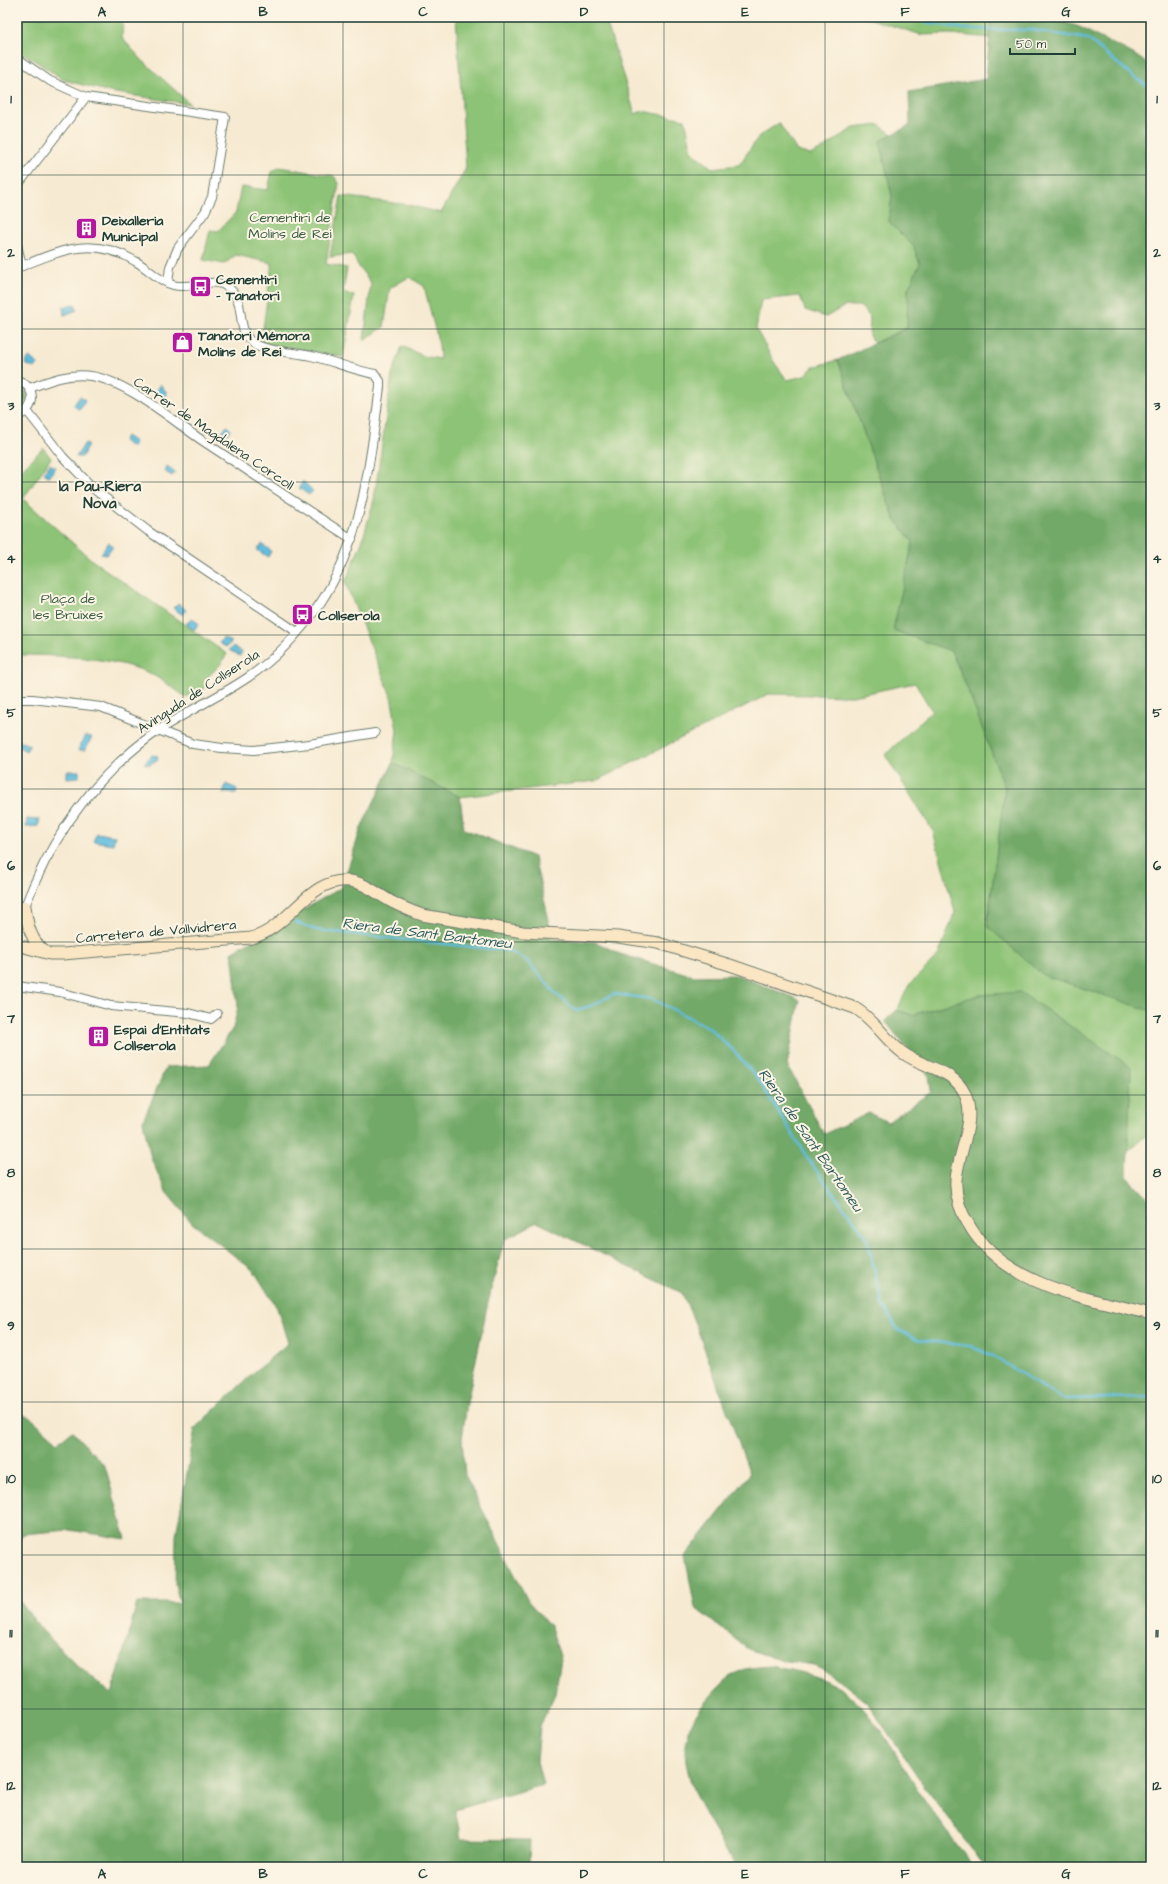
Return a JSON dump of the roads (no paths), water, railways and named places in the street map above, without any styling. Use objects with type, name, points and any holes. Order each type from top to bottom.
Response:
[{"type":"main road","name":"Carretera de Vallvidrera","points":[[17,945],[50,954],[243,939],[258,936],[264,933],[325,886],[338,882],[350,881],[365,886],[409,910],[422,914],[523,932],[618,938],[658,943],[847,1004],[871,1019],[902,1052],[913,1059],[947,1074],[965,1094],[969,1111],[968,1124],[956,1174],[956,1191],[962,1212],[968,1224],[990,1252],[1013,1268],[1047,1285],[1071,1294],[1151,1314]]},
{"type":"main road","points":[[21,911],[38,946],[50,954]]},
{"type":"main road","points":[[17,919],[28,927]]},
{"type":"main road","points":[[17,945],[27,939],[28,927]]},
{"type":"street","points":[[17,58],[50,81],[86,97],[225,117],[212,197],[205,212],[178,248],[170,267],[168,283],[126,256],[99,248],[76,247],[19,267],[17,245]]},
{"type":"street","points":[[17,186],[86,97]]},
{"type":"street","name":"Avinguda de Collserola","points":[[21,911],[53,844],[78,808],[115,767],[160,729],[249,677],[274,656],[313,613],[342,565],[352,539],[363,501],[380,387],[378,377],[311,356],[262,347],[254,344],[249,340],[243,328],[236,296],[229,288],[222,284],[208,282],[180,287],[168,283]]},
{"type":"street","name":"Carrer de Magdalena Corcoll","points":[[30,388],[54,378],[70,375],[92,376],[119,386],[173,418],[268,485],[352,539]]},
{"type":"street","points":[[17,380],[24,382],[30,388],[33,400],[27,411],[17,416]]},
{"type":"street","points":[[27,411],[64,457],[95,490],[148,531],[297,632]]},
{"type":"street","points":[[17,699],[32,699],[101,708],[160,729],[193,744],[222,748],[254,750],[375,733]]},
{"type":"street","points":[[17,986],[65,993],[111,1006],[188,1013],[212,1019],[217,1014]]},
{"type":"water","points":[[75,304],[77,310],[64,315],[63,307]]},
{"type":"water","points":[[29,357],[38,364],[35,368],[25,364]]},
{"type":"water","points":[[160,384],[167,393],[164,398],[156,393]]},
{"type":"water","points":[[80,396],[85,400],[79,410],[74,405]]},
{"type":"water","points":[[227,426],[231,430],[223,439],[218,437]]},
{"type":"water","points":[[126,436],[135,442],[133,448],[123,441]]},
{"type":"water","points":[[85,443],[88,445],[82,457],[76,457]]},
{"type":"water","points":[[50,464],[55,467],[52,474],[48,476],[44,473]]},
{"type":"water","points":[[167,466],[175,472],[172,476],[164,471]]},
{"type":"water","points":[[303,481],[313,491],[309,495],[299,488]]},
{"type":"water","points":[[109,542],[113,546],[106,555],[101,554]]},
{"type":"water","points":[[262,544],[271,551],[268,557],[257,550]]},
{"type":"water","points":[[178,603],[186,610],[183,615],[173,608]]},
{"type":"water","points":[[192,618],[199,624],[194,630],[186,624]]},
{"type":"water","points":[[223,638],[232,642],[226,647],[219,643]]},
{"type":"water","points":[[233,646],[242,652],[240,656],[229,650]]},
{"type":"water","points":[[85,736],[92,737],[85,750],[78,750]]},
{"type":"water","points":[[18,741],[30,745],[26,751],[17,746]]},
{"type":"water","points":[[152,755],[158,756],[157,760],[148,765],[144,763]]},
{"type":"water","points":[[67,771],[79,771],[79,777],[67,778]]},
{"type":"water","points":[[226,784],[237,789],[236,793],[223,793]]},
{"type":"water","points":[[27,819],[40,820],[38,826],[26,827]]},
{"type":"water","points":[[97,833],[115,836],[113,844],[93,841]]},
{"type":"waterway","points":[[897,17],[964,29],[1032,30],[1088,39],[1134,77],[1151,88]]},
{"type":"waterway","name":"Riera de Sant Bartomeu","points":[[295,922],[316,930],[510,951],[527,961],[556,994],[576,1010],[591,1006],[614,994],[652,999],[708,1027],[732,1049],[758,1079],[810,1162],[867,1238],[882,1304],[898,1330],[920,1340],[970,1346],[995,1357],[1062,1399],[1151,1397]]},
{"type":"place","name":"Deixalleria Municipal","points":[[87,228]]},
{"type":"place","name":"Cementiri - Tanatori","points":[[200,287]]},
{"type":"place","name":"Tanatori Mémora Molins de Rei","points":[[183,343]]},
{"type":"place","name":"Collserola","points":[[303,615]]},
{"type":"place","name":"Espai d’Entitats Collserola","points":[[98,1037]]},
{"type":"district","name":"la Pau-Riera Nova","points":[[100,494]]},
{"type":"park label","name":"Cementiri de Molins de Rei","points":[[290,226]]},
{"type":"park label","name":"Plaça de les Bruixes","points":[[68,606]]}]
